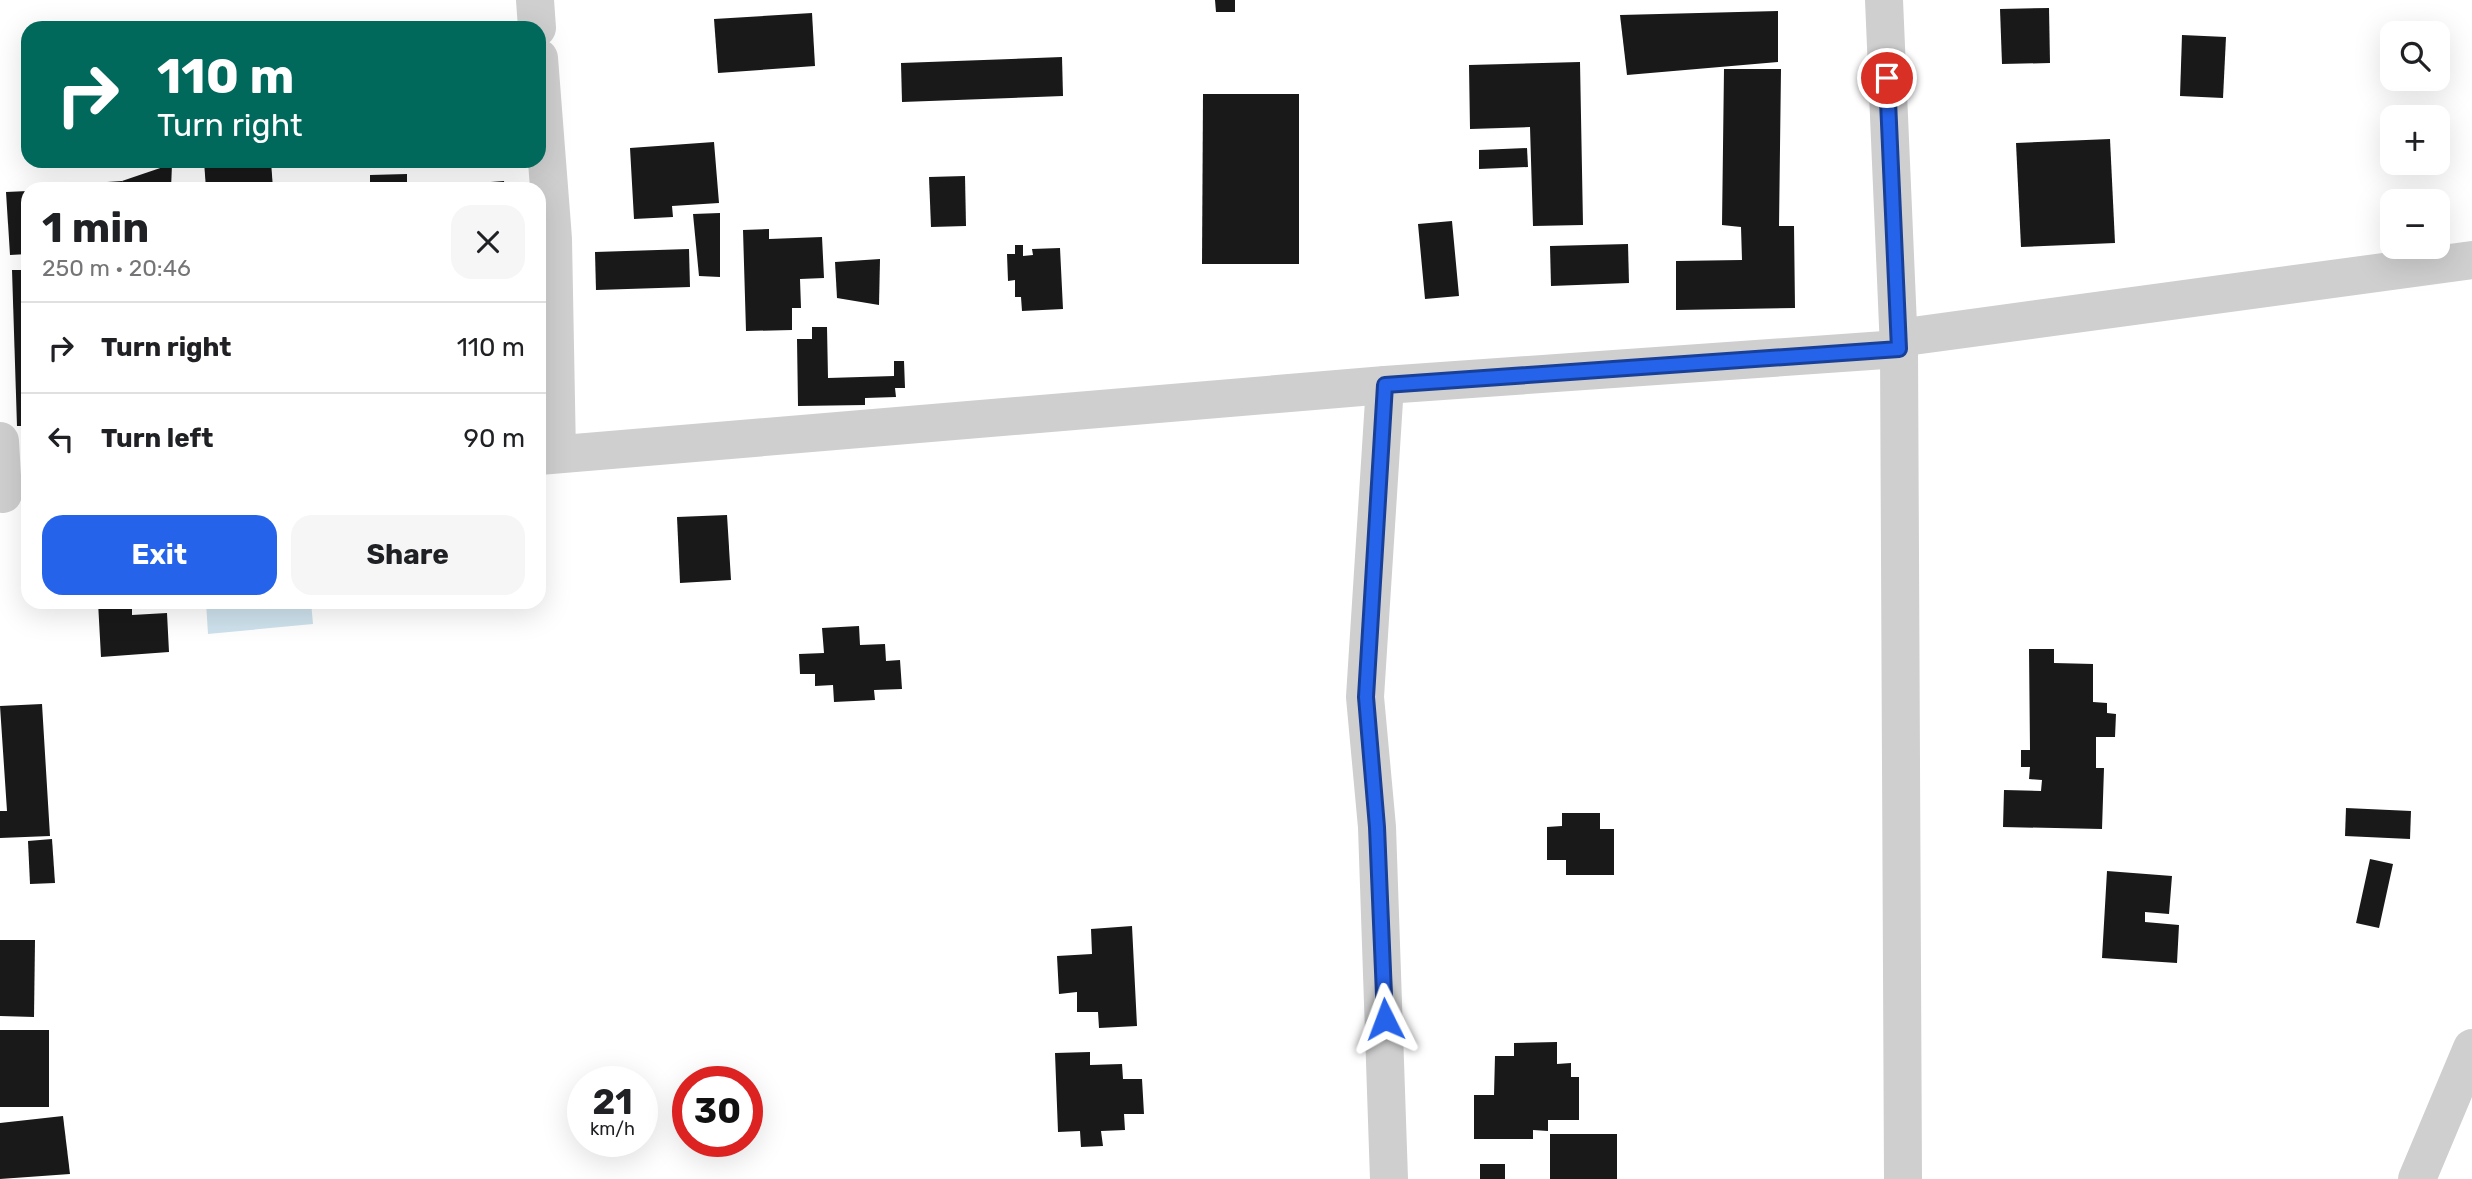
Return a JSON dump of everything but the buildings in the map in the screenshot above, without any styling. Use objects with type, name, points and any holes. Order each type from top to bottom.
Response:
[{"type":"street","points":[[535,0],[536,21]]},
{"type":"street","points":[[1884,0],[1898,343],[1903,1179]]},
{"type":"street","points":[[546,148],[553,239],[548,455],[1898,343],[2472,260]]},
{"type":"street","points":[[1385,385],[1366,697],[1377,827],[1389,1179]]},
{"type":"street","points":[[0,441],[10,494]]},
{"type":"street","points":[[2417,1179],[2472,1048]]},
{"type":"water","points":[[206,609],[312,609],[313,624],[208,634]]},
{"type":"route","points":[[1385,1019],[1377,827],[1366,697],[1385,385],[1899,349],[1887,78]]}]
